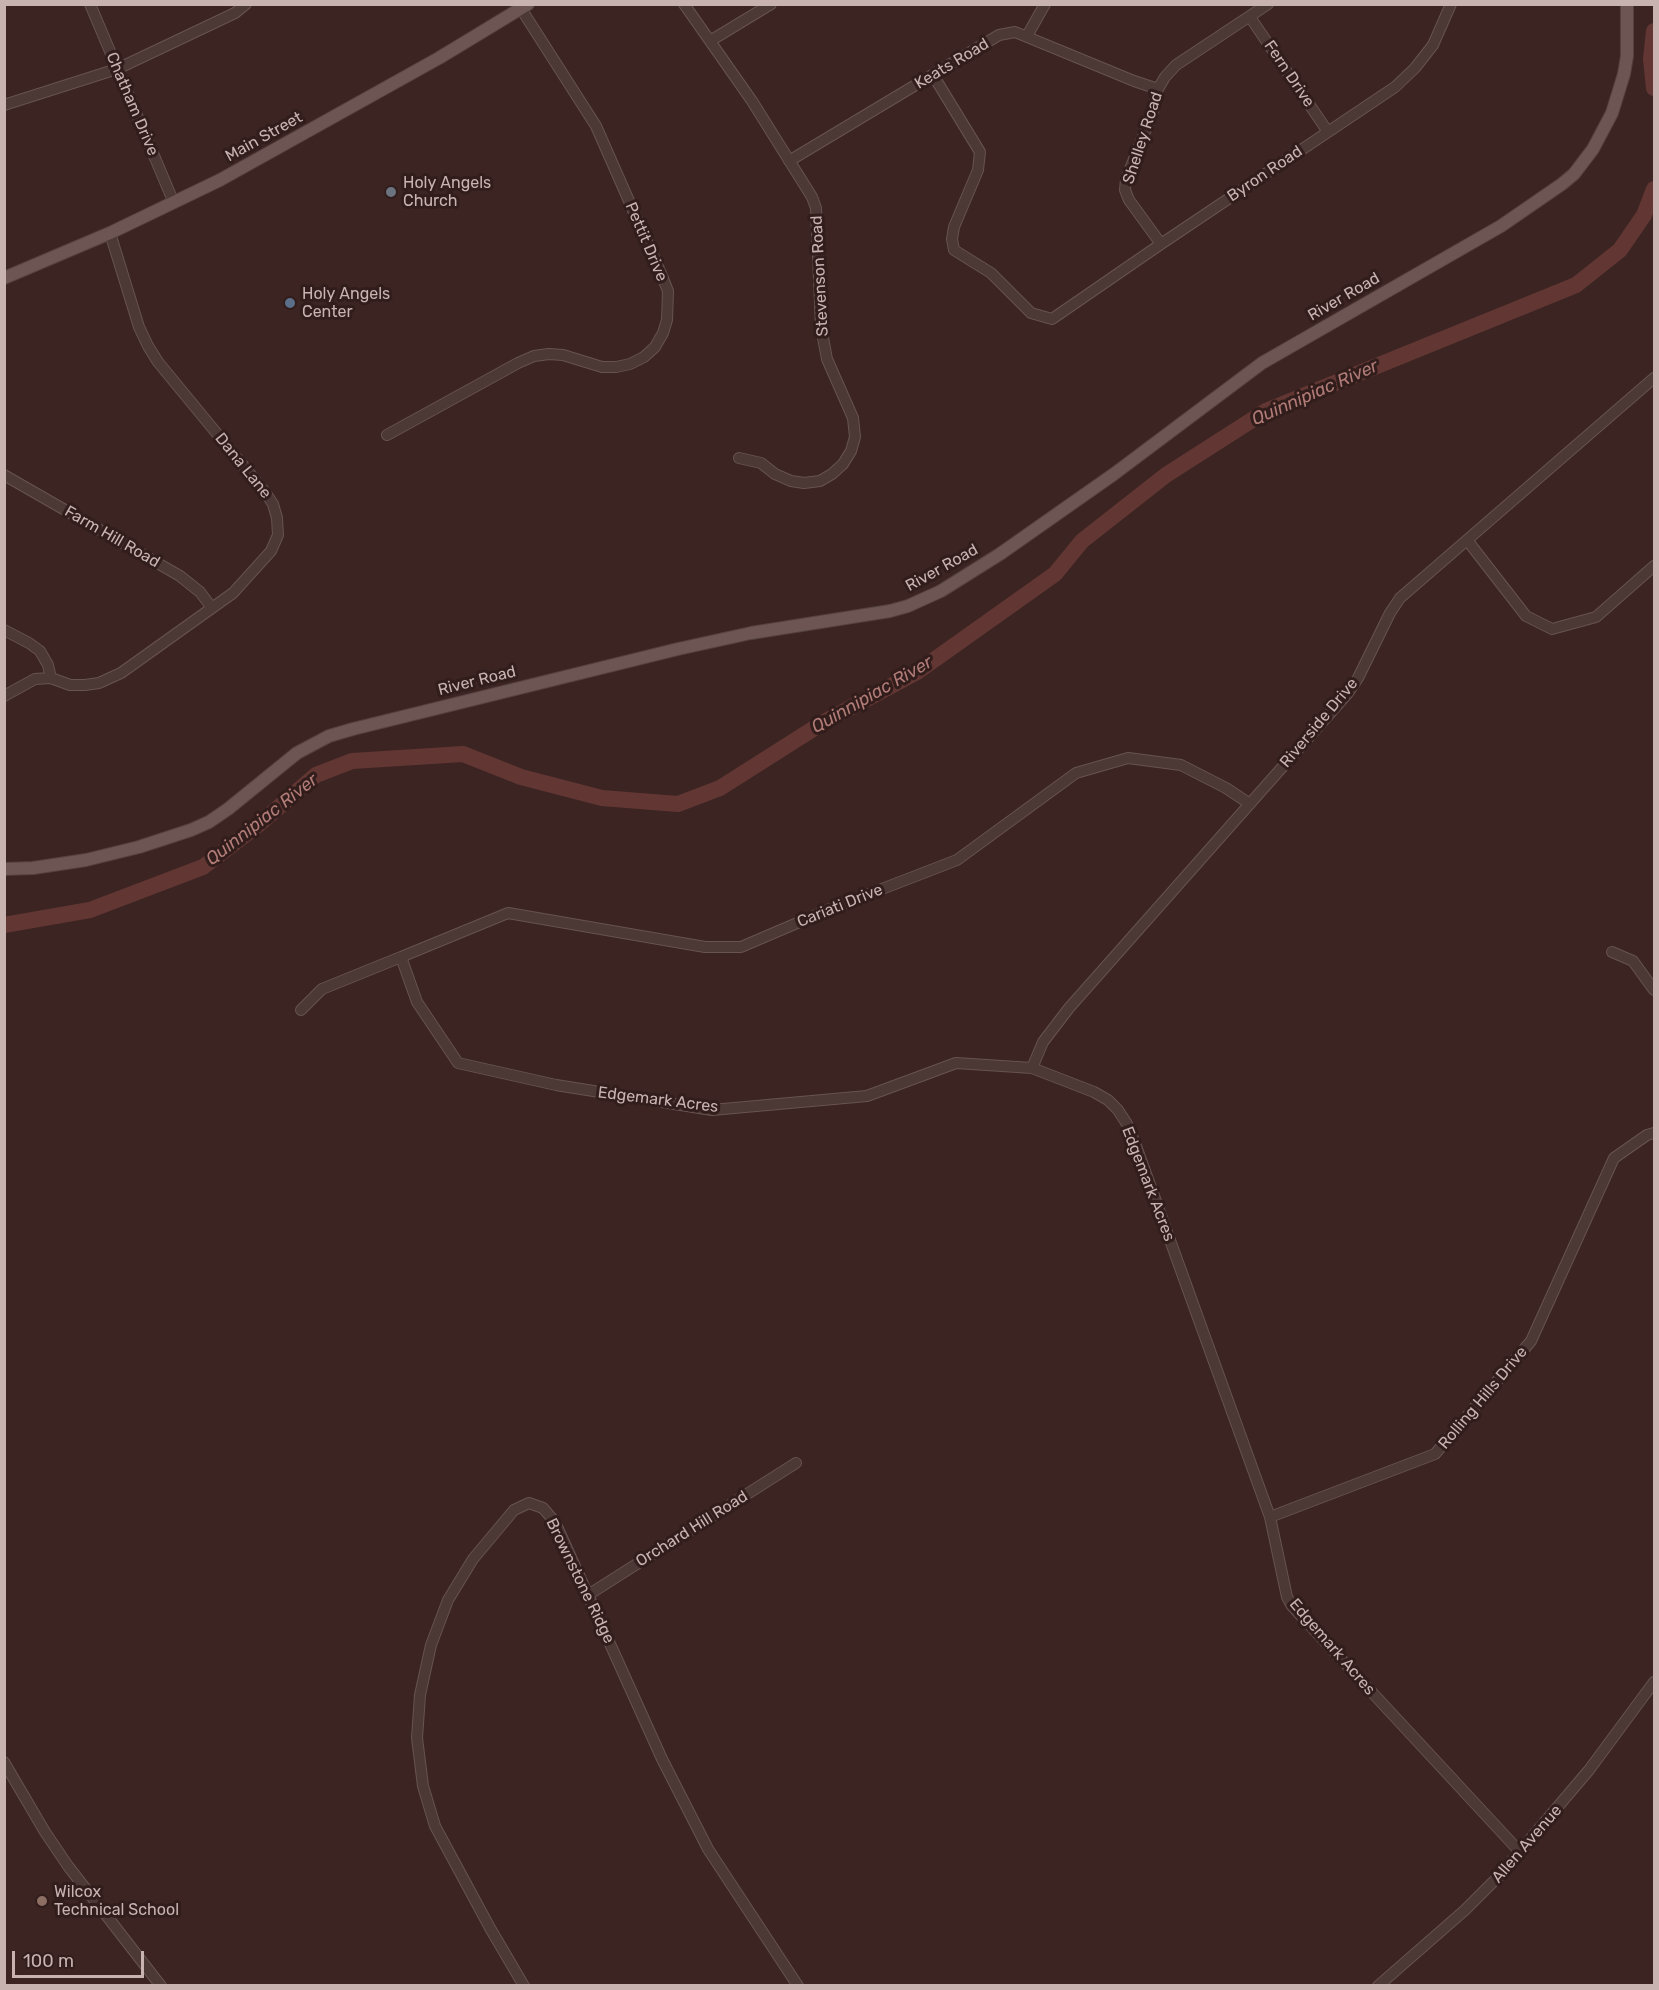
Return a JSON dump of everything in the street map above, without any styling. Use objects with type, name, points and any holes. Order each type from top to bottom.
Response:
[{"type":"main road","name":"River Road","points":[[4,869],[33,868],[86,860],[139,848],[191,830],[228,809],[297,753],[322,740],[353,729],[678,649],[751,633],[890,611],[908,606],[941,591],[1000,554],[1105,481],[1262,363],[1501,226],[1574,174],[1593,149],[1612,113],[1627,56],[1627,4]]},
{"type":"main road","name":"Main Street","points":[[4,278],[110,233],[272,153],[522,6]]},
{"type":"street","name":"Chatham Drive","points":[[90,4],[174,203]]},
{"type":"street","points":[[4,105],[117,69],[235,13],[246,4]]},
{"type":"street","name":"Stevenson Road","points":[[684,4],[752,101],[812,197],[816,208],[823,338],[827,359],[853,418],[855,437],[851,451],[843,464],[820,481],[804,483],[791,481],[761,463],[740,458]]},
{"type":"street","points":[[710,41],[771,4]]},
{"type":"street","points":[[1027,36],[1045,4]]},
{"type":"street","name":"Shelley Road","points":[[1161,244],[1129,200],[1125,190],[1126,179],[1153,112],[1158,88],[1165,76],[1176,65],[1268,4]]},
{"type":"street","name":"Byron Road","points":[[933,75],[980,152],[978,170],[954,227],[952,239],[954,250],[991,273],[1031,314],[1052,319],[1395,87],[1415,68],[1433,45],[1451,4]]},
{"type":"street","name":"Pettit Drive","points":[[387,435],[534,356],[563,354],[602,367],[630,364],[644,357],[655,347],[668,320],[669,305],[665,284],[603,141],[588,112],[522,6]]},
{"type":"street","name":"Fern Drive","points":[[1250,17],[1328,132]]},
{"type":"street","name":"Keats Road","points":[[789,161],[999,35],[1015,32],[1027,36],[1134,81],[1158,88]]},
{"type":"street","name":"Dana Lane","points":[[4,696],[35,679],[51,678],[70,685],[99,683],[110,679],[233,593],[271,551],[278,535],[273,504],[265,492],[158,362],[148,346],[139,327],[110,233]]},
{"type":"street","name":"Riverside Drive","points":[[1032,1068],[1043,1042],[1057,1023],[1348,693],[1400,598],[1654,378]]},
{"type":"street","name":"Farm Hill Road","points":[[4,475],[180,576],[200,592],[212,608]]},
{"type":"street","points":[[1467,540],[1526,616],[1552,629],[1596,617],[1654,566]]},
{"type":"street","points":[[4,630],[40,651],[48,665],[51,678]]},
{"type":"street","name":"Cariati Drive","points":[[401,957],[508,913],[705,947],[741,947],[830,909],[957,860],[1076,773],[1128,758],[1181,765],[1226,788],[1250,804]]},
{"type":"street","points":[[1612,952],[1633,961],[1654,990]]},
{"type":"street","points":[[301,1010],[322,988],[401,957]]},
{"type":"street","name":"Edgemark Acres","points":[[401,957],[417,1002],[458,1063],[556,1085],[712,1110],[867,1096],[956,1063],[1032,1068],[1101,1096],[1118,1110],[1127,1124],[1270,1517],[1287,1597],[1292,1606],[1520,1852]]},
{"type":"street","name":"Rolling Hills Drive","points":[[1270,1517],[1435,1454],[1531,1341],[1614,1158],[1647,1135],[1654,1133]]},
{"type":"street","name":"Orchard Hill Road","points":[[588,1595],[796,1463]]},
{"type":"street","name":"Brownstone Ridge","points":[[524,1986],[435,1826],[423,1786],[417,1738],[420,1695],[431,1645],[448,1600],[473,1559],[514,1510],[529,1503],[543,1508],[555,1522],[662,1759],[708,1849],[798,1986]]},
{"type":"street","name":"Allen Avenue","points":[[1378,1986],[1465,1910],[1520,1852],[1589,1770],[1654,1682]]},
{"type":"street","points":[[4,1762],[68,1866],[161,1986]]},
{"type":"waterway","name":"Quinnipiac River","points":[[1654,31],[1651,59],[1654,88]]},
{"type":"waterway","name":"Quinnipiac River","points":[[4,925],[90,910],[203,867],[258,825],[316,775],[352,761],[463,754],[521,777],[602,798],[678,804],[720,788],[824,722],[917,672],[1055,574],[1082,541],[1166,475],[1266,411],[1576,285],[1620,250],[1644,215],[1654,189]]},
{"type":"place","name":"Holy Angels Church","points":[[391,192]]},
{"type":"place","name":"Holy Angels Center","points":[[290,303]]},
{"type":"place","name":"Wilcox Technical School","points":[[42,1901]]}]
